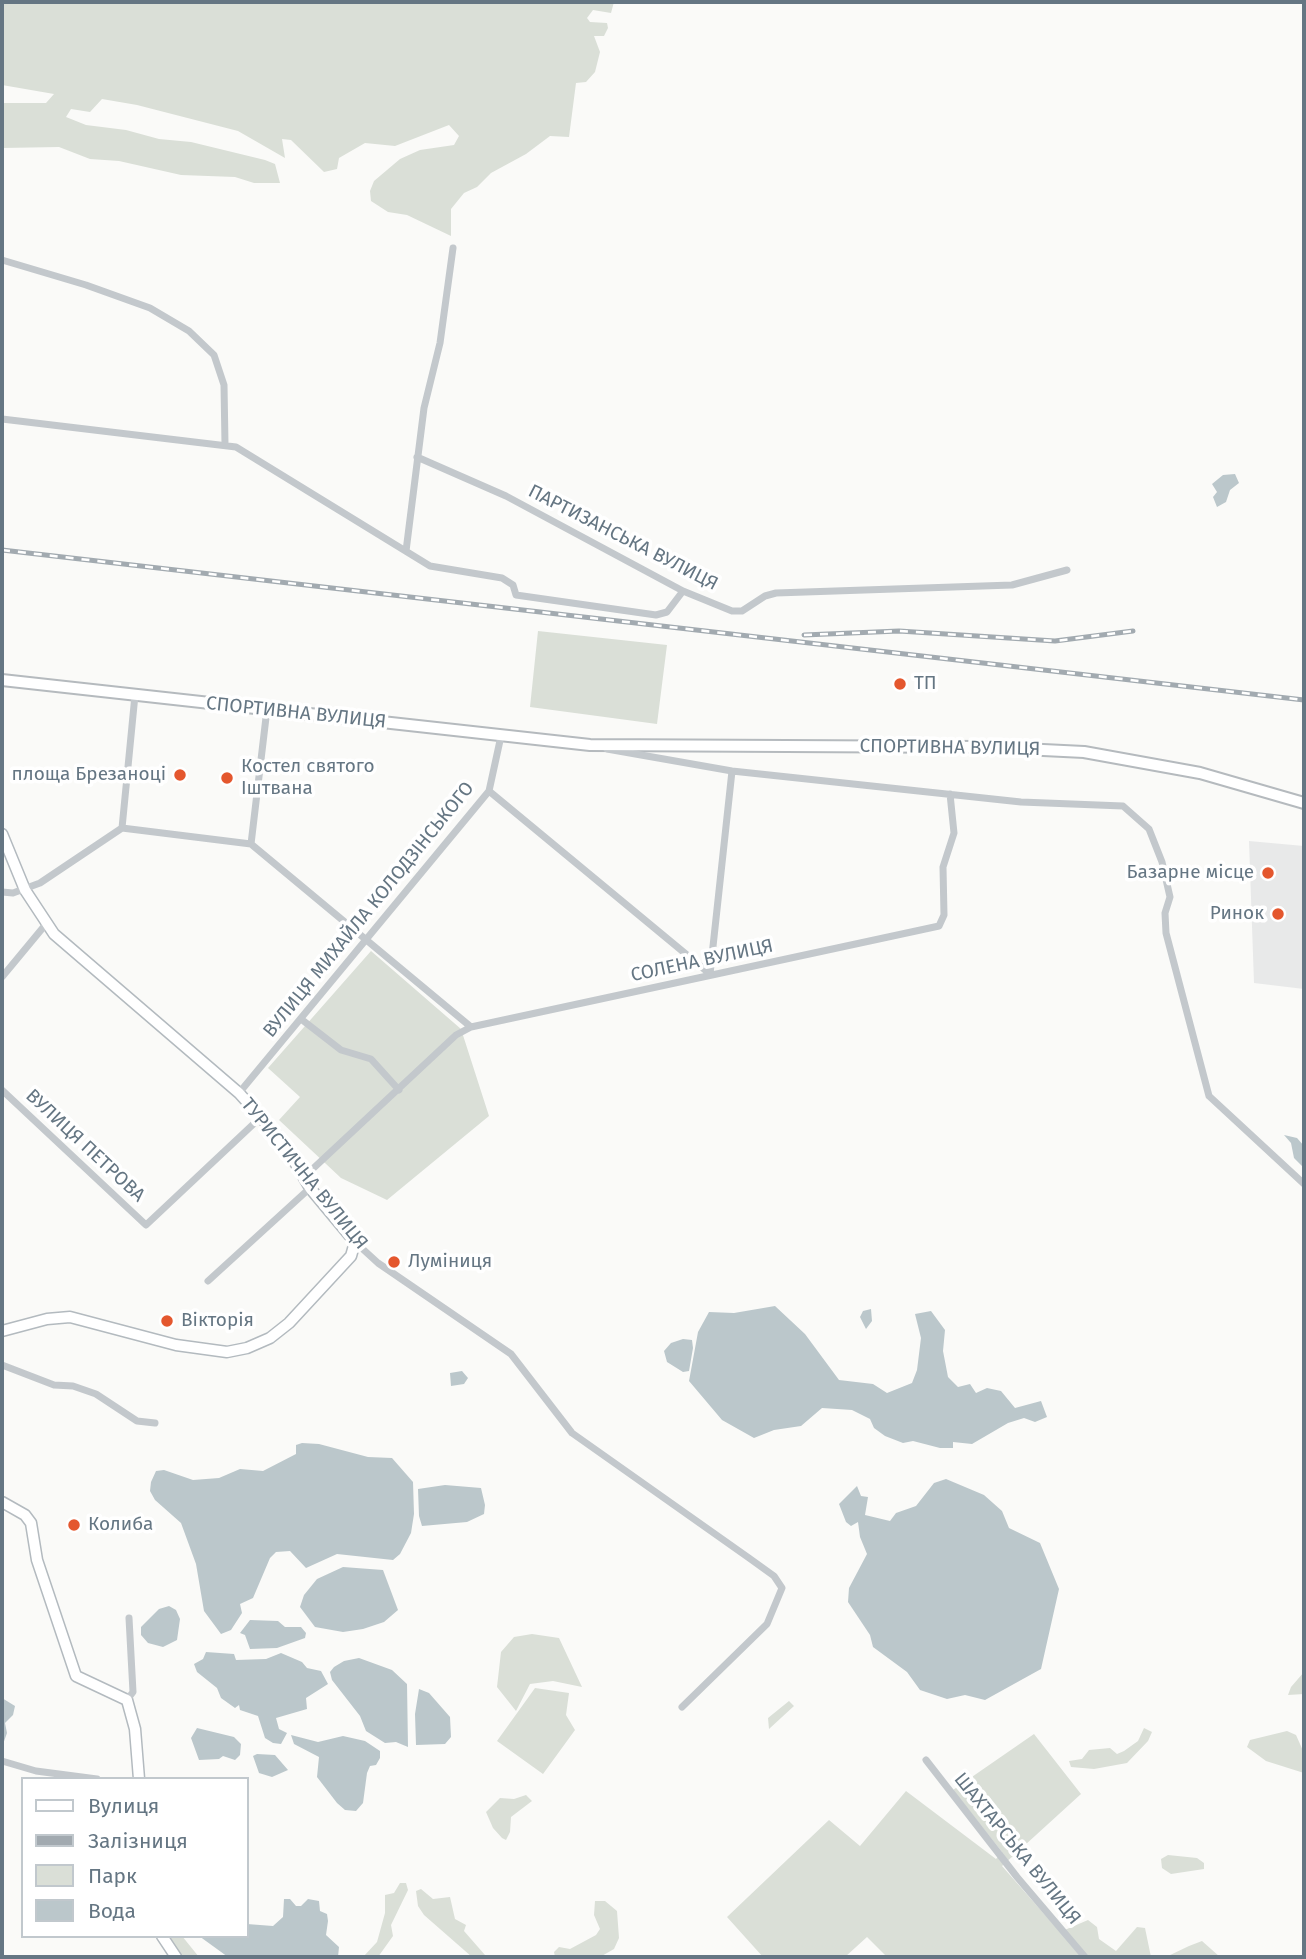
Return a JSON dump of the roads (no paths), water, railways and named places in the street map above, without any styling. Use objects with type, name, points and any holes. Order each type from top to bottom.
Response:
[{"type":"main road","name":"СПОРТИВНА ВУЛИЦЯ","points":[[2,680],[590,745],[982,747],[1084,752],[1147,762],[1304,803]]},
{"type":"street","points":[[406,551],[424,408],[440,343],[453,248]]},
{"type":"street","points":[[2,260],[86,285],[150,308],[190,331],[214,355],[224,385],[225,444]]},
{"type":"street","points":[[2,419],[236,447],[430,566],[502,578],[513,585],[516,594],[656,615],[667,612],[683,591]]},
{"type":"street","name":"ПАРТИЗАНСЬКА ВУЛИЦЯ","points":[[417,457],[506,496],[683,591],[732,611],[742,611],[765,596],[776,593],[1012,585],[1067,570]]},
{"type":"street","points":[[122,828],[135,695]]},
{"type":"street","points":[[251,844],[267,709]]},
{"type":"street","name":"ВУЛИЦЯ МИХАЙЛА КОЛОДЗІНСЬКОГО","points":[[239,1093],[489,791],[501,736]]},
{"type":"street","name":"СПОРТИВНА ВУЛИЦЯ","points":[[590,745],[732,771],[1021,802],[1123,806],[1149,829],[1162,862],[1170,897],[1165,913],[1166,933],[1204,1084],[1217,1106],[1304,1184]]},
{"type":"street","points":[[710,974],[732,771]]},
{"type":"street","points":[[489,791],[710,974]]},
{"type":"street","name":"СОЛЕНА ВУЛИЦЯ","points":[[471,1027],[939,926],[944,915],[943,867],[954,833],[950,793]]},
{"type":"street","points":[[2,892],[25,890],[122,828],[251,844],[471,1027],[456,1035],[304,1177]]},
{"type":"street","name":"ТУРИСТИЧНА ВУЛИЦЯ","points":[[2,834],[25,890],[46,924],[83,962],[239,1093],[262,1116],[283,1142],[310,1188],[355,1242],[378,1263],[511,1354],[572,1433],[774,1576],[782,1588],[767,1624],[682,1707]]},
{"type":"street","points":[[2,977],[46,924]]},
{"type":"street","points":[[301,1019],[341,1050],[371,1059],[399,1090]]},
{"type":"street","name":"ВУЛИЦЯ ПЕТРОВА","points":[[2,1090],[146,1225],[262,1116]]},
{"type":"street","points":[[208,1281],[310,1188]]},
{"type":"street","points":[[2,1331],[47,1319],[70,1317],[176,1345],[227,1352],[247,1348],[270,1338],[289,1323],[351,1256],[355,1242]]},
{"type":"street","points":[[2,1365],[54,1385],[73,1386],[96,1394],[137,1422],[155,1423]]},
{"type":"street","points":[[2,1502],[25,1515],[30,1523],[37,1560],[76,1675],[127,1700],[135,1729],[139,1777]]},
{"type":"street","points":[[127,1700],[133,1692],[129,1618]]},
{"type":"street","name":"ШАХТАРСЬКА ВУЛИЦЯ","points":[[926,1760],[1017,1877],[1085,1957]]},
{"type":"street","points":[[2,1761],[36,1770],[83,1777]]},
{"type":"street","points":[[163,1938],[176,1957]]},
{"type":"water","points":[[1235,474],[1239,483],[1230,490],[1226,502],[1217,507],[1213,497],[1217,492],[1212,484],[1223,475]]},
{"type":"water","points":[[1284,1135],[1297,1138],[1304,1146],[1304,1168],[1294,1158],[1291,1143]]},
{"type":"water","points":[[775,1306],[805,1334],[839,1380],[873,1384],[887,1393],[912,1383],[917,1370],[921,1338],[915,1314],[931,1311],[945,1330],[943,1351],[948,1377],[958,1387],[970,1384],[976,1393],[987,1388],[1001,1391],[1015,1408],[1041,1401],[1047,1417],[1035,1422],[1024,1418],[1008,1423],[972,1444],[953,1442],[953,1448],[940,1448],[913,1441],[903,1443],[885,1436],[874,1428],[870,1419],[852,1410],[822,1408],[801,1426],[774,1430],[754,1438],[722,1420],[689,1381],[698,1332],[709,1312],[734,1313]]},
{"type":"water","points":[[871,1309],[872,1321],[866,1329],[860,1317],[863,1311]]},
{"type":"water","points":[[683,1339],[692,1340],[693,1348],[689,1371],[683,1372],[667,1362],[664,1351],[671,1343]]},
{"type":"water","points":[[462,1371],[468,1378],[464,1384],[451,1386],[450,1373]]},
{"type":"water","points":[[319,1444],[368,1457],[392,1458],[413,1482],[414,1514],[411,1533],[400,1554],[393,1560],[337,1554],[306,1568],[290,1551],[276,1552],[270,1558],[253,1598],[240,1604],[242,1613],[231,1630],[221,1634],[204,1611],[196,1564],[181,1523],[155,1500],[150,1491],[151,1482],[156,1471],[164,1470],[193,1480],[219,1478],[240,1469],[263,1471],[296,1454],[296,1445]]},
{"type":"water","points":[[946,1479],[984,1495],[1002,1511],[1009,1528],[1040,1543],[1059,1589],[1041,1669],[985,1700],[965,1695],[947,1699],[920,1690],[907,1672],[873,1647],[870,1635],[848,1602],[849,1588],[867,1554],[860,1537],[858,1522],[851,1526],[846,1522],[839,1504],[857,1486],[861,1496],[868,1497],[865,1515],[890,1521],[896,1513],[916,1506],[934,1483]]},
{"type":"water","points":[[445,1485],[481,1488],[484,1514],[467,1522],[422,1526],[418,1489]]},
{"type":"water","points":[[343,1567],[383,1570],[398,1610],[384,1622],[363,1629],[343,1632],[315,1627],[300,1607],[304,1595],[317,1579]]},
{"type":"water","points":[[169,1606],[176,1610],[180,1619],[177,1640],[163,1647],[148,1643],[141,1635],[141,1627],[159,1609]]},
{"type":"water","points":[[250,1620],[278,1621],[285,1627],[301,1627],[306,1633],[305,1638],[277,1648],[250,1649],[245,1635],[240,1633]]},
{"type":"water","points":[[206,1652],[234,1654],[236,1660],[266,1659],[281,1653],[302,1662],[307,1668],[321,1671],[328,1684],[306,1698],[307,1709],[276,1718],[279,1729],[287,1733],[281,1744],[273,1743],[265,1738],[258,1716],[240,1710],[239,1705],[235,1708],[221,1698],[217,1688],[197,1672],[194,1664],[203,1659]]},
{"type":"water","points":[[359,1658],[392,1670],[407,1684],[408,1747],[396,1742],[385,1743],[366,1731],[360,1716],[332,1680],[330,1672],[334,1667],[344,1661]]},
{"type":"water","points":[[419,1689],[429,1693],[450,1717],[451,1737],[445,1744],[416,1745],[415,1714]]},
{"type":"water","points":[[2,1698],[15,1706],[13,1715],[5,1723],[7,1733],[2,1747]]},
{"type":"water","points":[[197,1728],[234,1737],[241,1744],[240,1755],[235,1760],[223,1756],[219,1759],[199,1760],[191,1738]]},
{"type":"water","points":[[291,1735],[318,1742],[343,1736],[365,1741],[380,1751],[376,1765],[370,1766],[367,1773],[363,1803],[356,1811],[345,1810],[337,1803],[317,1777],[319,1757],[294,1744]]},
{"type":"water","points":[[275,1755],[288,1770],[272,1777],[259,1773],[253,1756]]},
{"type":"water","points":[[284,1899],[290,1899],[296,1906],[301,1906],[308,1899],[319,1901],[320,1911],[327,1914],[326,1935],[339,1947],[338,1957],[228,1957],[202,1938],[248,1938],[248,1924],[273,1926],[283,1917]]},
{"type":"railway","points":[[2,550],[1304,700]]},
{"type":"railway","points":[[804,635],[899,631],[1055,641],[1133,631]]},
{"type":"place","name":"ТП","points":[[900,684]]},
{"type":"place","name":"площа Брезаноці","points":[[180,775]]},
{"type":"place","name":"Костел святого Іштвана","points":[[227,778]]},
{"type":"place","name":"Базарне місце","points":[[1268,873]]},
{"type":"place","name":"Ринок","points":[[1278,914]]},
{"type":"place","name":"Луміниця","points":[[394,1262]]},
{"type":"place","name":"Вікторія","points":[[167,1321]]},
{"type":"place","name":"Колиба","points":[[74,1525]]}]
